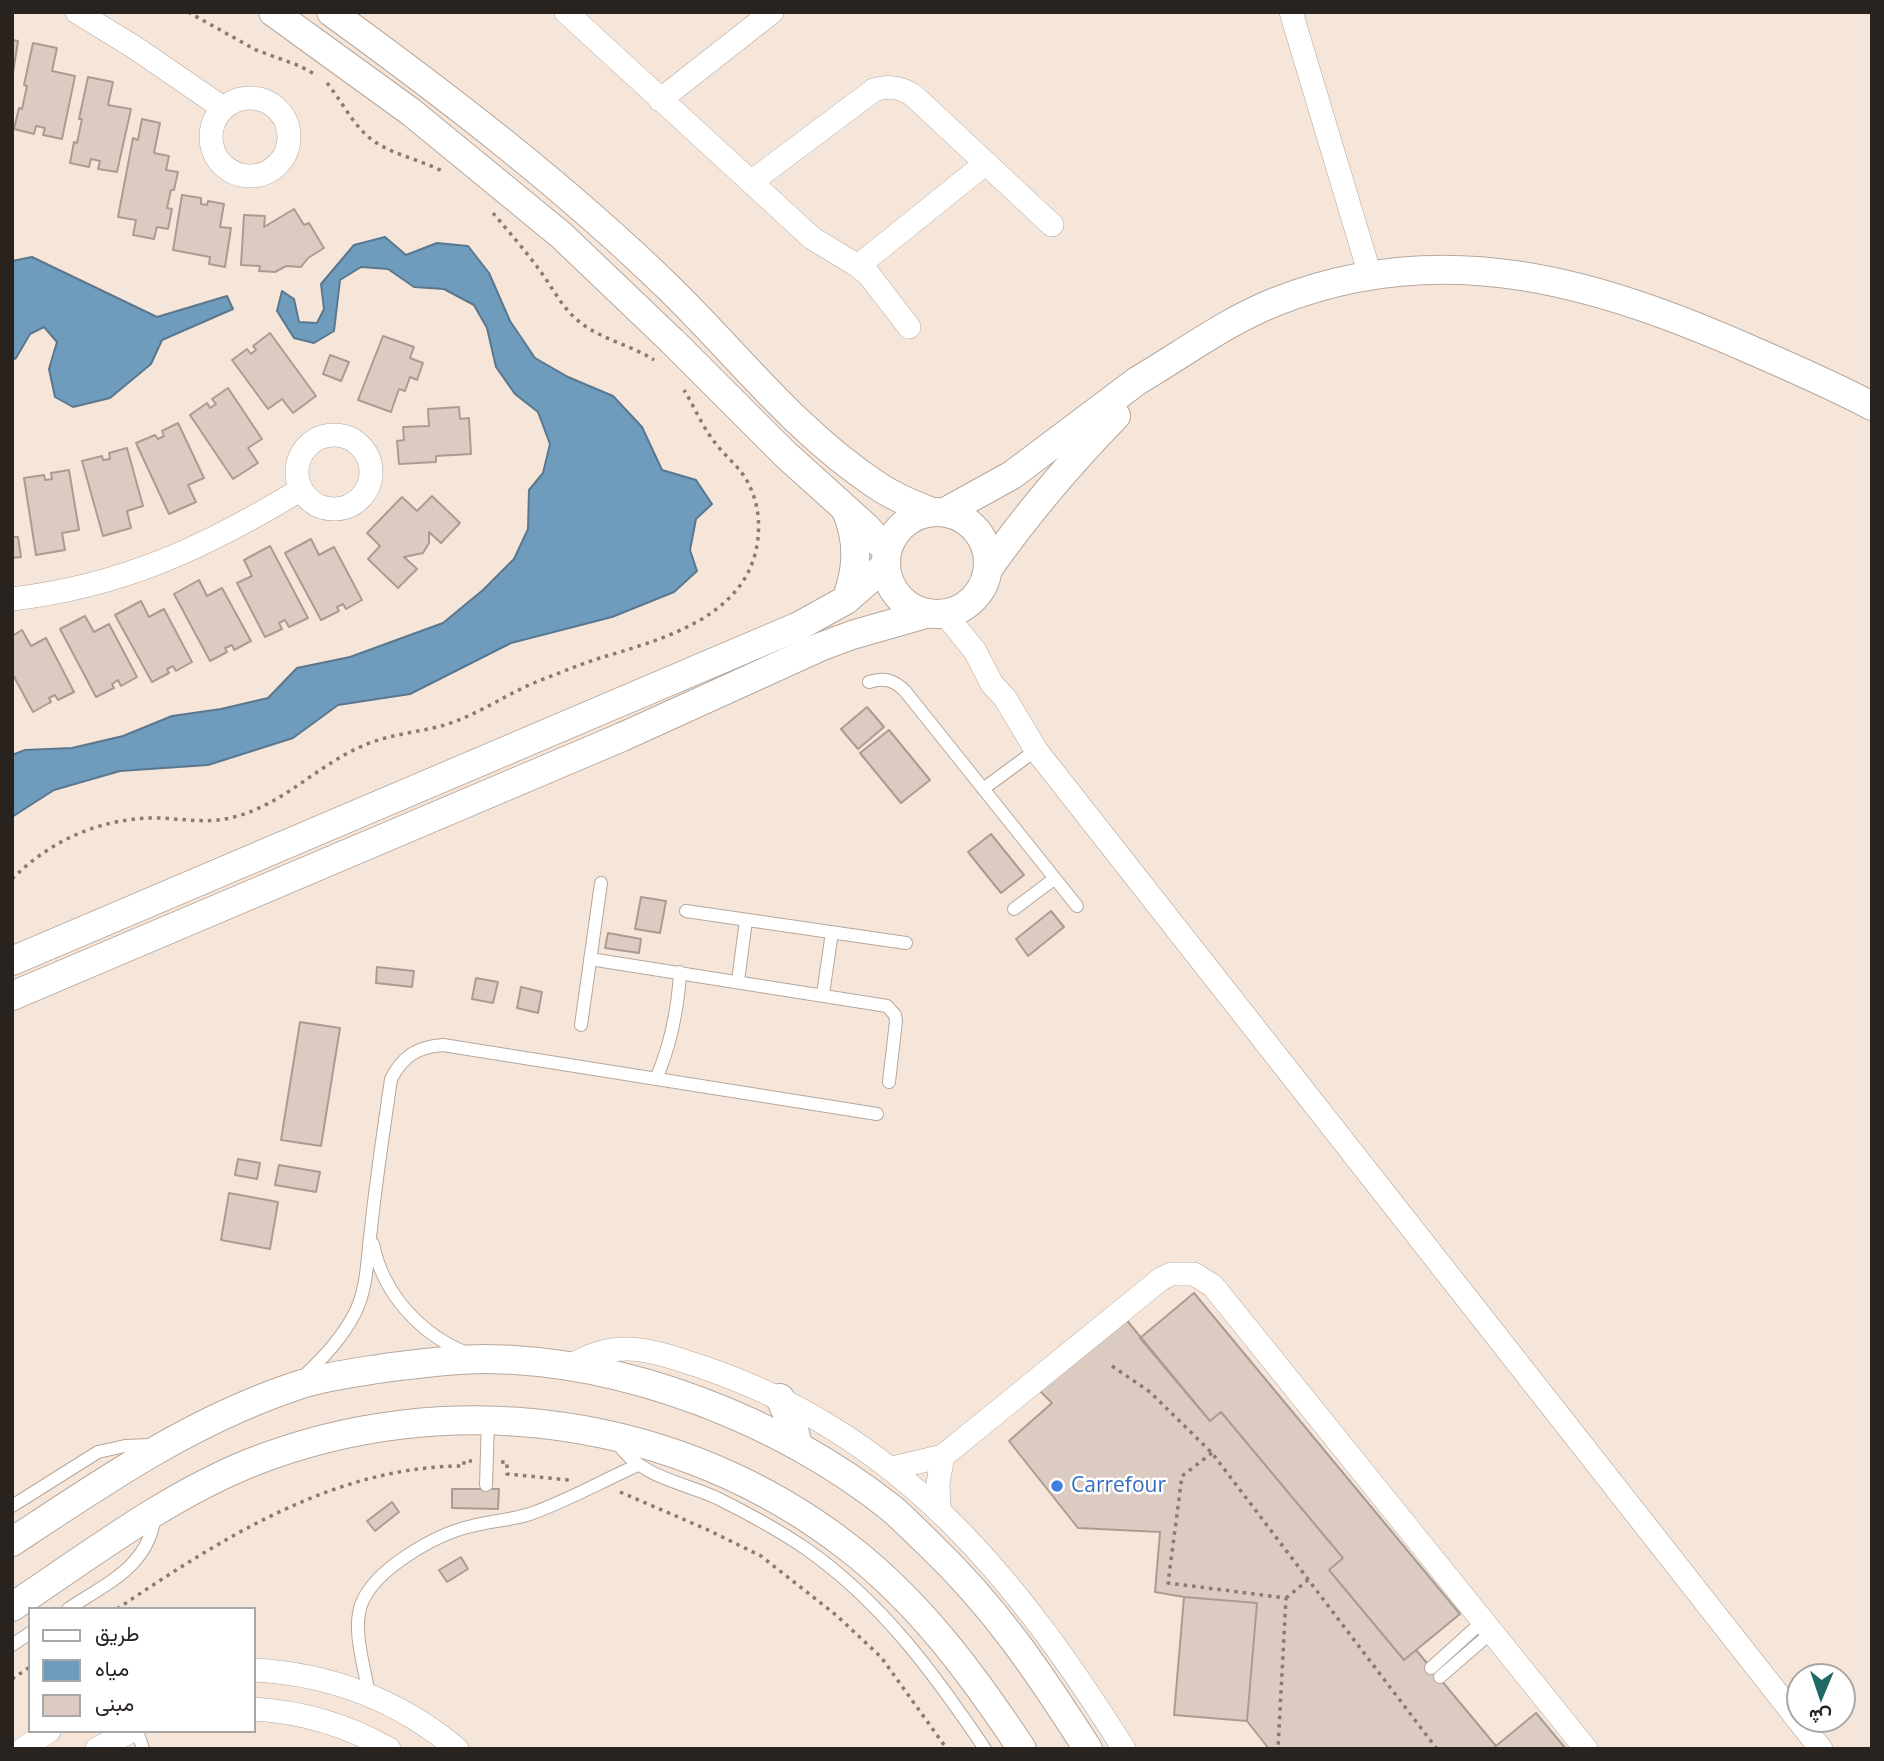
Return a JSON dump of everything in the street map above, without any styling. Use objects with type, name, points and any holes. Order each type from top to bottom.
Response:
[{"type":"street","points":[[78,12],[146,54],[223,108]]},
{"type":"street","points":[[274,12],[429,126],[561,235],[785,454],[845,507],[887,558]]},
{"type":"street","points":[[331,12],[466,114],[595,220],[667,286],[827,448],[876,485],[903,500],[958,516],[978,532],[985,543],[988,569]]},
{"type":"street","points":[[566,12],[819,244],[869,275],[909,327]]},
{"type":"street","points":[[660,100],[772,12]]},
{"type":"street","points":[[1291,12],[1370,275]]},
{"type":"street","points":[[751,183],[874,90],[901,89],[914,96],[1052,225]]},
{"type":"street","points":[[858,266],[986,163]]},
{"type":"street","points":[[1821,1749],[1036,750],[1005,698],[992,684],[975,651],[937,613],[912,607],[898,597],[889,582],[887,558],[893,536],[903,524],[916,516],[938,512],[1012,475],[1137,381],[1195,343],[1247,313],[1303,292],[1370,275],[1417,270],[1479,270],[1562,283],[1687,323],[1872,406]]},
{"type":"street","points":[[12,996],[622,737],[820,647],[852,635],[957,610],[979,593],[988,569],[1036,505],[1159,369]]},
{"type":"street","points":[[12,599],[86,587],[176,557],[219,537],[300,490]]},
{"type":"street","points":[[845,507],[853,525],[856,544],[853,582],[846,600]]},
{"type":"street","points":[[12,961],[799,626],[846,600],[887,558]]},
{"type":"street","points":[[892,1468],[943,1456],[1161,1279],[1171,1274],[1194,1273],[1213,1286],[1586,1749]]},
{"type":"street","points":[[569,1367],[609,1349],[640,1349],[728,1376],[780,1398],[834,1428],[892,1468],[979,1549],[1016,1592],[1065,1658],[1124,1749]]},
{"type":"street","points":[[12,1542],[165,1444],[217,1418],[293,1387],[408,1365],[486,1359],[569,1367],[650,1385],[728,1412],[830,1464],[893,1510],[960,1573],[993,1611],[1023,1650],[1088,1749]]},
{"type":"street","points":[[780,1398],[788,1413],[798,1446]]},
{"type":"street","points":[[12,1607],[156,1511],[201,1485],[250,1463],[300,1446],[351,1432],[403,1424],[488,1420],[561,1425],[613,1435],[714,1468],[796,1511],[850,1549],[893,1587],[933,1628],[970,1673],[1022,1749]]},
{"type":"street","points":[[939,1510],[938,1483],[943,1456]]},
{"type":"street","points":[[256,1670],[313,1678],[369,1695],[420,1721],[457,1749]]},
{"type":"street","points":[[256,1709],[300,1714],[328,1721],[355,1731],[389,1749]]},
{"type":"street","points":[[23,1749],[46,1733]]},
{"type":"street","points":[[97,1749],[127,1733]]},
{"type":"lane","points":[[869,682],[879,679],[898,684],[1077,906]]},
{"type":"lane","points":[[983,789],[1036,750]]},
{"type":"lane","points":[[1014,909],[1054,879]]},
{"type":"lane","points":[[580,1026],[601,883]]},
{"type":"lane","points":[[686,911],[906,943]]},
{"type":"lane","points":[[738,981],[746,920]]},
{"type":"lane","points":[[823,994],[832,932]]},
{"type":"lane","points":[[590,959],[881,1004],[891,1010],[896,1021],[889,1083]]},
{"type":"lane","points":[[656,1079],[671,1038],[679,995],[680,972]]},
{"type":"lane","points":[[293,1387],[335,1345],[356,1311],[367,1274],[370,1230],[391,1079],[398,1064],[411,1053],[426,1046],[443,1045],[877,1114]]},
{"type":"lane","points":[[370,1230],[383,1275],[412,1316],[444,1342],[486,1359]]},
{"type":"lane","points":[[486,1485],[488,1420]]},
{"type":"lane","points":[[613,1435],[624,1452],[638,1465],[745,1513],[833,1569],[873,1604],[915,1651],[985,1749]]},
{"type":"lane","points":[[12,1506],[99,1452],[125,1446],[165,1444]]},
{"type":"lane","points":[[369,1695],[358,1622],[363,1600],[375,1581],[419,1549],[444,1535],[474,1525],[530,1514],[638,1465]]},
{"type":"lane","points":[[71,1607],[126,1571],[136,1561],[151,1538],[156,1511]]},
{"type":"lane","points":[[1435,1673],[1488,1626]]},
{"type":"lane","points":[[12,1645],[28,1634]]},
{"type":"path","points":[[188,12],[226,36],[314,74],[327,83],[351,119],[371,139],[395,153],[447,173]]},
{"type":"path","points":[[489,208],[579,322],[606,338],[638,350],[660,365]]},
{"type":"path","points":[[12,879],[38,855],[97,826],[141,818],[208,821],[251,812],[292,792],[327,764],[347,753],[388,737],[429,729],[463,718],[564,671],[668,637],[713,610],[743,579],[753,560],[759,517],[754,496],[744,477],[713,440],[679,383]]},
{"type":"path","points":[[1112,1366],[1150,1392],[1213,1453],[1437,1749]]},
{"type":"path","points":[[1213,1453],[1182,1476],[1168,1583],[1286,1598],[1308,1580]]},
{"type":"path","points":[[120,1607],[212,1546],[319,1496],[389,1473],[436,1466],[464,1466],[464,1461],[507,1462],[507,1474],[595,1485],[629,1494],[761,1556],[836,1615],[881,1657],[947,1749]]},
{"type":"path","points":[[1279,1749],[1286,1598]]},
{"type":"path","points":[[12,1679],[28,1668]]},
{"type":"water","points":[[385,237],[406,255],[437,243],[468,246],[489,273],[510,321],[535,358],[568,377],[613,396],[642,427],[662,470],[696,480],[712,504],[696,519],[690,550],[697,571],[674,592],[612,617],[511,643],[410,694],[338,705],[293,738],[208,765],[120,771],[54,790],[12,817],[12,755],[25,750],[72,748],[123,736],[172,716],[221,709],[268,698],[297,668],[350,657],[443,623],[483,590],[514,559],[528,529],[529,490],[543,473],[550,444],[538,412],[515,394],[496,367],[487,328],[474,305],[444,289],[414,287],[388,269],[361,267],[340,280],[334,331],[314,343],[294,338],[277,311],[282,291],[294,299],[299,322],[317,323],[324,309],[321,284],[354,245]]},
{"type":"water","points":[[32,257],[157,317],[227,296],[233,309],[162,340],[151,364],[110,398],[73,407],[55,397],[49,369],[57,342],[44,327],[30,334],[16,358],[12,360],[12,261]]},
{"type":"building","points":[[12,40],[18,41],[12,79]]},
{"type":"building","points":[[33,43],[57,48],[52,71],[75,76],[62,139],[43,135],[45,128],[36,126],[34,134],[14,129],[19,108],[22,109]]},
{"type":"building","points":[[88,77],[113,82],[108,105],[131,109],[117,172],[98,169],[100,161],[91,159],[89,167],[70,163],[74,142],[77,143]]},
{"type":"building","points":[[142,119],[160,123],[154,153],[169,156],[166,170],[178,172],[167,208],[172,209],[168,229],[157,227],[154,239],[133,235],[136,220],[118,217],[133,138],[138,140]]},
{"type":"building","points":[[182,195],[201,198],[201,204],[207,205],[208,201],[224,204],[220,227],[231,228],[225,267],[209,264],[210,257],[173,250]]},
{"type":"building","points":[[294,209],[304,225],[309,223],[324,248],[308,258],[301,267],[286,266],[275,272],[259,271],[260,266],[241,265],[244,215],[265,216],[264,227]]},
{"type":"building","points":[[270,333],[316,396],[293,413],[282,399],[268,409],[232,360],[247,349],[251,354],[256,350],[253,346]]},
{"type":"building","points":[[383,336],[414,347],[410,358],[423,363],[417,380],[410,377],[405,391],[399,389],[391,412],[358,400]]},
{"type":"building","points":[[330,355],[349,362],[341,381],[323,374]]},
{"type":"building","points":[[228,388],[262,439],[248,448],[258,463],[233,479],[190,415],[207,403],[210,408],[216,404],[212,399]]},
{"type":"building","points":[[459,407],[460,419],[469,418],[471,454],[436,456],[436,462],[399,464],[397,441],[404,440],[403,427],[429,426],[428,409]]},
{"type":"building","points":[[178,423],[204,478],[188,485],[196,502],[169,514],[136,443],[155,435],[158,439],[164,436],[162,431]]},
{"type":"building","points":[[127,448],[143,506],[127,511],[131,528],[103,536],[82,461],[102,456],[103,460],[110,459],[109,453]]},
{"type":"building","points":[[69,470],[79,530],[62,533],[65,550],[36,555],[24,478],[44,475],[45,480],[52,479],[51,473]]},
{"type":"building","points":[[432,496],[460,523],[441,543],[429,532],[429,543],[423,553],[404,557],[417,569],[398,588],[368,559],[380,546],[367,533],[402,497],[417,511]]},
{"type":"building","points":[[12,537],[18,537],[21,557],[12,558]]},
{"type":"building","points":[[311,539],[319,555],[334,547],[362,600],[346,609],[343,604],[337,607],[339,611],[321,620],[285,553]]},
{"type":"building","points":[[270,546],[308,618],[289,627],[285,620],[279,623],[282,629],[265,637],[237,583],[252,576],[244,560]]},
{"type":"building","points":[[199,580],[207,596],[222,588],[251,641],[234,650],[232,645],[225,648],[227,652],[210,661],[174,594]]},
{"type":"building","points":[[141,601],[149,617],[164,609],[192,662],[176,671],[173,666],[167,669],[169,673],[152,682],[115,615]]},
{"type":"building","points":[[85,616],[94,632],[109,624],[137,677],[121,686],[118,680],[112,684],[114,688],[96,697],[60,629]]},
{"type":"building","points":[[22,630],[31,646],[46,638],[74,692],[58,700],[55,695],[49,698],[51,702],[33,712],[12,673],[12,636]]},
{"type":"building","points":[[867,707],[884,727],[858,749],[841,729]]},
{"type":"building","points":[[889,730],[930,780],[901,803],[860,753]]},
{"type":"building","points":[[991,834],[1024,875],[1001,893],[968,852]]},
{"type":"building","points":[[641,897],[666,901],[660,933],[635,929]]},
{"type":"building","points":[[1051,911],[1064,927],[1028,956],[1016,939]]},
{"type":"building","points":[[608,933],[641,939],[639,953],[605,948]]},
{"type":"building","points":[[377,967],[414,971],[412,987],[376,983]]},
{"type":"building","points":[[476,978],[498,982],[493,1003],[472,999]]},
{"type":"building","points":[[521,987],[542,992],[538,1013],[517,1008]]},
{"type":"building","points":[[300,1022],[340,1028],[321,1146],[281,1140]]},
{"type":"building","points":[[238,1159],[260,1163],[257,1179],[235,1175]]},
{"type":"building","points":[[279,1165],[320,1172],[316,1192],[275,1185]]},
{"type":"building","points":[[229,1193],[278,1202],[270,1249],[221,1240]]},
{"type":"building","points":[[1194,1293],[1460,1614],[1404,1660],[1329,1570],[1343,1558],[1221,1412],[1210,1421],[1140,1338]]},
{"type":"building","points":[[1124,1317],[1210,1421],[1221,1412],[1343,1558],[1329,1570],[1404,1660],[1416,1650],[1496,1746],[1493,1749],[1269,1749],[1247,1721],[1257,1603],[1155,1592],[1160,1532],[1078,1528],[1009,1441],[1052,1403],[1039,1390]]},
{"type":"building","points":[[452,1489],[499,1489],[498,1509],[452,1508]]},
{"type":"building","points":[[392,1502],[399,1512],[375,1531],[367,1521]]},
{"type":"building","points":[[461,1557],[468,1569],[447,1582],[439,1570]]},
{"type":"building","points":[[1184,1597],[1257,1603],[1247,1721],[1174,1715]]},
{"type":"building","points":[[1536,1713],[1566,1749],[1493,1749],[1496,1746]]},
{"type":"place","name":"Carrefour","points":[[1057,1486]]}]
